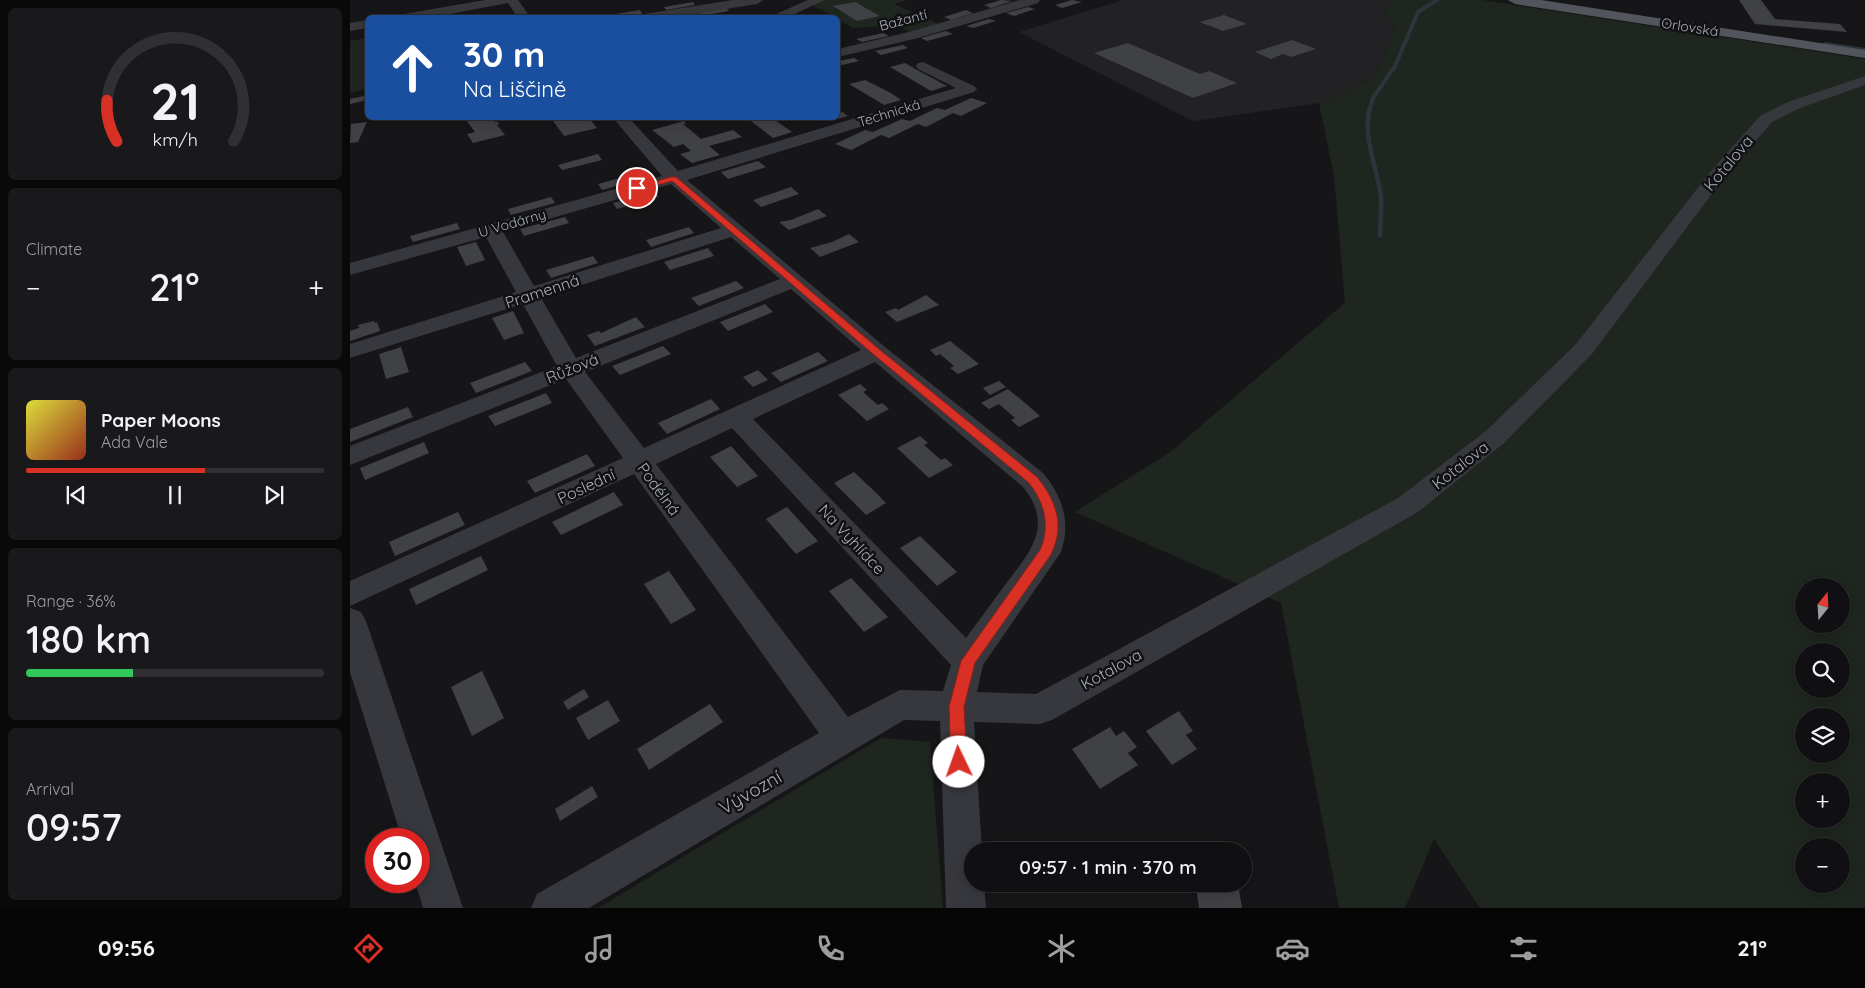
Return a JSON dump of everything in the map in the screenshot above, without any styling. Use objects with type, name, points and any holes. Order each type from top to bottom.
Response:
[{"type":"main road","name":"Orlovská","points":[[1515,0],[1865,54]]},
{"type":"street","points":[[421,15],[506,0]]},
{"type":"street","points":[[512,0],[523,15]]},
{"type":"street","points":[[663,15],[757,0]]},
{"type":"street","points":[[781,15],[819,0]]},
{"type":"street","name":"Bažantí","points":[[840,53],[913,35],[1034,0]]},
{"type":"street","points":[[350,27],[365,24]]},
{"type":"street","name":"Technická","points":[[674,178],[969,89],[923,66]]},
{"type":"street","name":"Kotalova","points":[[956,707],[1040,709],[1408,505],[1495,438],[1584,348],[1717,175],[1766,119],[1794,105],[1865,80]]},
{"type":"street","points":[[624,120],[674,178],[877,352],[1033,480],[1043,492],[1051,508],[1052,531],[1046,552],[968,661],[956,707],[966,908]]},
{"type":"street","name":"U Vodárny","points":[[350,269],[674,178]]},
{"type":"street","name":"Podélná","points":[[491,229],[571,369],[843,738]]},
{"type":"street","name":"Pramenná","points":[[350,351],[734,230]]},
{"type":"street","name":"Růžová","points":[[350,456],[794,281]]},
{"type":"street","name":"Poslední","points":[[350,594],[877,352]]},
{"type":"street","name":"Na Vyhlídce","points":[[736,417],[968,661]]},
{"type":"street","points":[[350,621],[443,908]]},
{"type":"street","name":"Vývozní","points":[[551,908],[900,705],[956,707]]},
{"type":"shaded area","points":[[824,0],[908,0],[894,4],[941,25],[910,33],[899,25],[853,28],[840,21],[840,15],[832,15],[812,6]]},
{"type":"shaded area","points":[[1123,0],[1393,0],[1385,13],[1396,29],[1374,77],[1319,103],[1193,121],[1019,32]]},
{"type":"shaded area","points":[[1393,0],[1482,0],[1865,59],[1865,908],[1480,908],[1434,839],[1405,908],[1339,908],[1281,603],[1075,512],[1170,452],[1345,303],[1334,176],[1319,103],[1374,77],[1396,29],[1385,13]]},
{"type":"shaded area","points":[[365,38],[365,89],[350,93],[350,41]]},
{"type":"shaded area","points":[[881,738],[930,742],[943,908],[598,908]]},
{"type":"building","points":[[1001,0],[1012,1],[991,8],[984,5]]},
{"type":"building","points":[[1072,0],[1082,2],[1062,8],[1055,5]]},
{"type":"building","points":[[1739,0],[1761,0],[1775,19],[1840,24],[1847,32],[1755,24]]},
{"type":"building","points":[[693,2],[695,5],[666,10],[664,7]]},
{"type":"building","points":[[855,2],[880,16],[857,21],[833,6]]},
{"type":"building","points":[[1028,7],[1035,9],[1014,16],[1006,13]]},
{"type":"building","points":[[726,8],[729,11],[706,15],[699,15],[698,13]]},
{"type":"building","points":[[640,10],[642,14],[636,15],[610,15]]},
{"type":"building","points":[[966,10],[973,13],[951,20],[944,17]]},
{"type":"building","points":[[1224,15],[1247,24],[1223,31],[1200,22]]},
{"type":"building","points":[[989,19],[996,21],[973,28],[966,26]]},
{"type":"building","points":[[946,31],[953,34],[927,41],[921,38]]},
{"type":"building","points":[[883,33],[889,36],[862,42],[856,39]]},
{"type":"building","points":[[1292,40],[1316,49],[1291,57],[1283,54],[1271,59],[1255,52]]},
{"type":"building","points":[[1128,43],[1200,74],[1209,71],[1237,83],[1193,98],[1094,53]]},
{"type":"building","points":[[903,45],[908,48],[881,55],[875,51]]},
{"type":"building","points":[[854,58],[859,61],[840,66],[840,61]]},
{"type":"building","points":[[905,63],[947,86],[931,91],[890,67]]},
{"type":"building","points":[[865,80],[901,100],[884,105],[849,84]]},
{"type":"building","points":[[365,96],[365,101],[350,104],[350,99]]},
{"type":"building","points":[[971,98],[987,103],[961,116],[953,113],[926,127],[918,124],[889,138],[881,135],[851,150],[835,144],[865,130],[873,132],[902,119],[910,121],[937,108],[945,110]]},
{"type":"building","points":[[840,110],[848,116],[840,118]]},
{"type":"building","points":[[466,120],[494,120],[498,122],[499,124],[497,125],[505,135],[473,143],[467,134],[475,132]]},
{"type":"building","points":[[552,120],[591,120],[597,128],[564,136]]},
{"type":"building","points":[[750,120],[775,120],[792,132],[773,138]]},
{"type":"building","points":[[684,121],[686,124],[683,124],[701,139],[733,130],[742,137],[709,146],[720,155],[692,163],[680,154],[691,151],[683,144],[674,147],[652,130]]},
{"type":"building","points":[[367,122],[358,142],[350,143],[351,124]]},
{"type":"building","points":[[598,154],[602,160],[562,170],[558,165]]},
{"type":"building","points":[[758,161],[766,167],[728,179],[721,172]]},
{"type":"building","points":[[638,173],[642,179],[602,190],[598,184]]},
{"type":"building","points":[[791,187],[799,194],[761,207],[753,200]]},
{"type":"building","points":[[654,191],[659,197],[617,209],[613,203]]},
{"type":"building","points":[[551,197],[555,203],[511,215],[508,209]]},
{"type":"building","points":[[818,209],[827,216],[789,230],[779,222],[791,220]]},
{"type":"building","points":[[565,217],[569,223],[524,236],[520,229]]},
{"type":"building","points":[[457,223],[460,229],[413,242],[410,236]]},
{"type":"building","points":[[689,227],[694,233],[651,247],[646,240]]},
{"type":"building","points":[[849,234],[859,242],[820,257],[810,248],[832,242]]},
{"type":"building","points":[[476,242],[485,260],[466,266],[457,247]]},
{"type":"building","points":[[708,248],[714,256],[670,270],[664,262]]},
{"type":"building","points":[[593,256],[598,263],[551,278],[546,270]]},
{"type":"building","points":[[736,281],[744,288],[699,306],[691,298]]},
{"type":"building","points":[[926,295],[939,305],[897,322],[885,312],[896,308],[898,310]]},
{"type":"building","points":[[765,304],[773,312],[728,331],[720,322]]},
{"type":"building","points":[[513,311],[524,333],[504,340],[492,318]]},
{"type":"building","points":[[636,317],[645,327],[595,346],[587,335],[599,331],[601,333]]},
{"type":"building","points":[[374,321],[375,323],[377,322],[380,331],[350,341],[350,331],[359,328],[358,325]]},
{"type":"building","points":[[950,341],[979,364],[958,374],[950,368],[954,366],[940,354],[936,356],[930,350]]},
{"type":"building","points":[[663,346],[671,354],[620,375],[612,366]]},
{"type":"building","points":[[401,347],[409,372],[386,379],[379,354]]},
{"type":"building","points":[[818,352],[828,361],[781,382],[771,373]]},
{"type":"building","points":[[525,362],[532,371],[476,393],[470,383]]},
{"type":"building","points":[[758,370],[768,380],[753,387],[743,377]]},
{"type":"building","points":[[999,381],[1006,387],[990,395],[983,388]]},
{"type":"building","points":[[860,384],[867,390],[863,392],[871,399],[878,405],[882,403],[889,409],[867,421],[838,395]]},
{"type":"building","points":[[1008,389],[1040,416],[1019,427],[1011,420],[1015,418],[999,404],[989,409],[981,403]]},
{"type":"building","points":[[546,393],[552,403],[495,426],[488,416]]},
{"type":"building","points":[[711,399],[720,409],[667,434],[658,423]]},
{"type":"building","points":[[408,407],[413,417],[350,442],[350,429]]},
{"type":"building","points":[[920,436],[928,443],[924,445],[941,460],[945,458],[953,465],[929,478],[897,448]]},
{"type":"building","points":[[424,442],[429,453],[365,480],[360,468]]},
{"type":"building","points":[[731,446],[758,476],[737,487],[710,457]]},
{"type":"building","points":[[587,454],[595,466],[535,493],[527,481]]},
{"type":"building","points":[[854,472],[886,503],[866,515],[834,483]]},
{"type":"building","points":[[614,492],[623,505],[561,535],[552,522]]},
{"type":"building","points":[[787,507],[818,541],[796,554],[766,519]]},
{"type":"building","points":[[458,512],[465,525],[395,556],[389,542]]},
{"type":"building","points":[[920,536],[957,572],[937,586],[900,548]]},
{"type":"building","points":[[481,556],[488,570],[416,605],[409,589]]},
{"type":"building","points":[[669,571],[696,610],[671,624],[644,584]]},
{"type":"building","points":[[851,578],[888,617],[864,632],[829,591]]},
{"type":"building","points":[[482,671],[504,718],[472,736],[451,687]]},
{"type":"building","points":[[584,689],[589,697],[568,710],[563,702]]},
{"type":"building","points":[[608,700],[620,721],[588,740],[576,718]]},
{"type":"building","points":[[710,704],[723,722],[649,770],[637,749]]},
{"type":"building","points":[[1179,711],[1193,731],[1186,735],[1197,749],[1172,765],[1146,731]]},
{"type":"building","points":[[1110,727],[1116,736],[1124,731],[1137,747],[1128,753],[1138,765],[1100,789],[1072,749]]},
{"type":"building","points":[[592,786],[598,797],[560,821],[555,809]]},
{"type":"building","points":[[1197,892],[1239,892],[1242,908],[1199,908]]},
{"type":"waterway","points":[[1370,108],[1373,98],[1395,66],[1418,12],[1437,0]]},
{"type":"waterway","points":[[1825,44],[1865,50]]},
{"type":"waterway","points":[[1370,107],[1368,118],[1369,141],[1381,196],[1380,235]]},
{"type":"route","points":[[637,188],[674,178],[877,352],[1033,480],[1048,500],[1051,508],[1052,531],[1046,552],[989,629],[968,661],[956,707],[959,762]]}]
